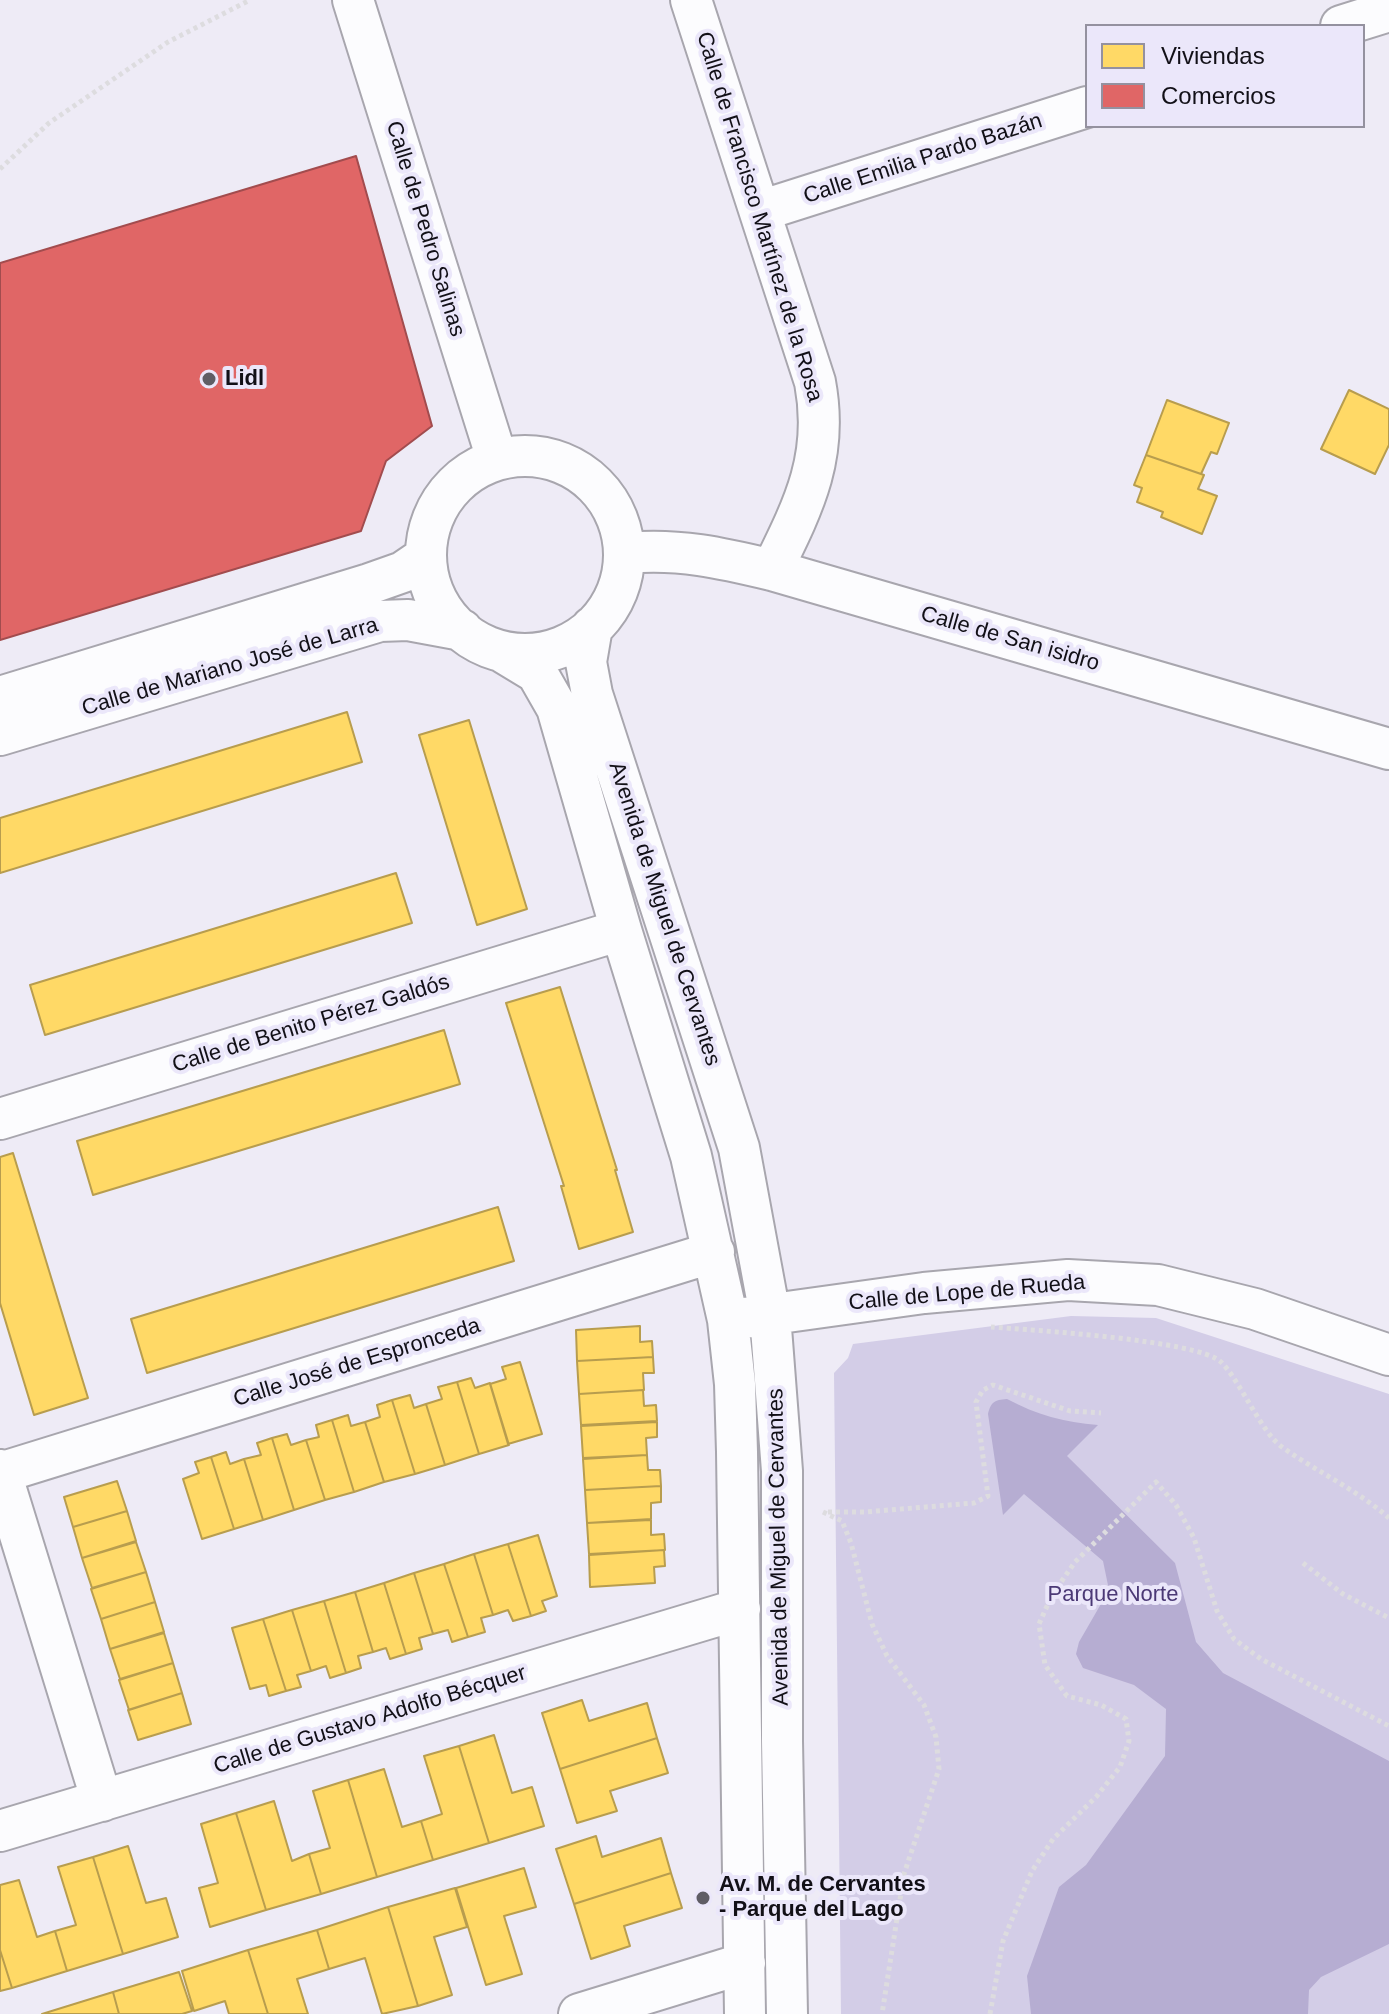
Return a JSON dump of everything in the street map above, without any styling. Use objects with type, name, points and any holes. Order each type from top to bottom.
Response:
[{"type":"street","name":"Calle de Pedro Salinas","points":[[353,0],[497,459]]},
{"type":"street","name":"Calle de Francisco Martínez de la Rosa","points":[[691,0],[815,382],[820,408],[818,450],[806,500],[772,570]]},
{"type":"street","points":[[1347,24],[1389,11]]},
{"type":"street","name":"Calle Emilia Pardo Bazán","points":[[760,211],[1085,108]]},
{"type":"street","points":[[547,456],[582,472],[614,507],[627,553],[616,600],[592,627],[579,640],[531,655],[504,653],[471,639],[443,613],[430,587],[425,557],[434,513],[463,476],[497,459],[547,456]]},
{"type":"street","name":"Calle de San isidro","points":[[627,553],[662,549],[772,570],[1389,749]]},
{"type":"street","name":"Calle de Mariano José de Larra","points":[[0,697],[369,584],[403,572],[425,557]]},
{"type":"street","name":"Calle de Mariano José de Larra","points":[[0,735],[380,621],[408,620],[462,630]]},
{"type":"street","name":"Avenida de Miguel de Cervantes","points":[[592,627],[586,662],[592,694],[739,1148],[770,1315],[782,1471],[782,1741],[787,2014]]},
{"type":"street","name":"Avenida de Miguel de Cervantes","points":[[504,653],[537,673],[557,708],[691,1156],[728,1320],[736,1398],[745,2014]]},
{"type":"street","name":"Calle de Benito Pérez Galdós","points":[[0,1119],[621,930]]},
{"type":"street","name":"Calle José de Espronceda","points":[[0,1472],[714,1252]]},
{"type":"street","name":"Calle de Lope de Rueda","points":[[728,1320],[924,1293],[1068,1280],[1158,1285],[1255,1309],[1389,1355]]},
{"type":"street","points":[[0,1472],[102,1801]]},
{"type":"street","name":"Calle de Gustavo Adolfo Bécquer","points":[[0,1831],[740,1609]]},
{"type":"street","points":[[579,2014],[745,1963]]},
{"type":"path","points":[[0,169],[49,123],[168,42],[250,0]]},
{"type":"path","points":[[990,1327],[1137,1340],[1200,1352],[1220,1361],[1279,1445],[1350,1487],[1389,1518]]},
{"type":"path","points":[[882,2014],[904,1874],[939,1769],[936,1737],[924,1705],[887,1656],[872,1624],[851,1543],[842,1521],[823,1512],[961,1505],[988,1496],[976,1402],[983,1390],[993,1385],[1070,1411],[1101,1413]]},
{"type":"path","points":[[990,2014],[1003,1941],[1032,1871],[1053,1839],[1096,1797],[1120,1767],[1129,1741],[1126,1719],[1101,1705],[1067,1696],[1045,1665],[1039,1624],[1052,1595],[1075,1562],[1156,1482],[1176,1505],[1194,1538],[1217,1611],[1234,1639],[1261,1659],[1389,1726]]},
{"type":"path","points":[[1303,1563],[1343,1594],[1389,1618]]},
{"type":"green space","name":"Parque Norte","points":[[1071,1316],[1156,1318],[1389,1394],[1389,2014],[841,2014],[834,1373],[848,1358],[853,1344]]},
{"type":"shaded area","points":[[1007,1399],[1051,1417],[1098,1425],[1067,1456],[1175,1563],[1196,1642],[1223,1673],[1389,1761],[1389,1944],[1321,1977],[1309,1990],[1308,2014],[1031,2014],[1027,1976],[1059,1887],[1086,1865],[1165,1756],[1166,1709],[1134,1685],[1083,1668],[1076,1654],[1079,1642],[1109,1590],[1103,1561],[1024,1494],[1003,1515],[988,1414],[994,1402]]},
{"type":"building: Viviendas","points":[[1349,390],[1389,409],[1389,445],[1375,474],[1321,449]]},
{"type":"building: Viviendas","points":[[1167,400],[1229,423],[1217,454],[1211,452],[1201,474],[1146,455]]},
{"type":"building: Viviendas","points":[[1146,455],[1204,475],[1198,489],[1217,496],[1202,534],[1161,517],[1163,512],[1137,502],[1142,488],[1134,485]]},
{"type":"building: Viviendas","points":[[347,712],[362,762],[0,873],[0,818]]},
{"type":"building: Viviendas","points":[[469,720],[527,909],[477,925],[419,735]]},
{"type":"building: Viviendas","points":[[396,873],[412,923],[45,1035],[30,985]]},
{"type":"building: Viviendas","points":[[560,987],[633,1232],[579,1249],[561,1186],[564,1186],[506,1003]]},
{"type":"building: Viviendas","points":[[444,1030],[460,1084],[93,1195],[77,1141]]},
{"type":"building: Viviendas","points":[[13,1153],[88,1398],[34,1415],[0,1303],[0,1157]]},
{"type":"building: Viviendas","points":[[498,1207],[514,1261],[147,1373],[131,1319]]},
{"type":"building: Viviendas","points":[[640,1326],[640,1342],[652,1341],[653,1357],[577,1361],[576,1330]]},
{"type":"building: Viviendas","points":[[653,1357],[654,1373],[643,1373],[644,1390],[579,1394],[577,1361]]},
{"type":"building: Viviendas","points":[[520,1362],[542,1434],[508,1444],[490,1384],[506,1379],[502,1367]]},
{"type":"building: Viviendas","points":[[471,1378],[475,1388],[490,1383],[509,1445],[479,1454],[457,1382]]},
{"type":"building: Viviendas","points":[[457,1382],[479,1454],[445,1465],[426,1404],[442,1399],[438,1387]]},
{"type":"building: Viviendas","points":[[643,1390],[644,1406],[656,1405],[657,1421],[581,1425],[579,1394]]},
{"type":"building: Viviendas","points":[[410,1395],[414,1408],[426,1404],[445,1465],[415,1474],[392,1400]]},
{"type":"building: Viviendas","points":[[392,1400],[415,1474],[384,1482],[365,1422],[380,1417],[377,1405]]},
{"type":"building: Viviendas","points":[[348,1415],[351,1426],[365,1422],[384,1482],[354,1492],[332,1420]]},
{"type":"building: Viviendas","points":[[332,1420],[354,1492],[325,1500],[306,1440],[319,1437],[316,1425]]},
{"type":"building: Viviendas","points":[[657,1422],[657,1437],[646,1438],[647,1455],[583,1458],[581,1426]]},
{"type":"building: Viviendas","points":[[287,1434],[291,1445],[306,1440],[325,1500],[294,1510],[272,1438]]},
{"type":"building: Viviendas","points":[[272,1438],[294,1510],[263,1520],[244,1459],[261,1455],[257,1443]]},
{"type":"building: Viviendas","points":[[226,1452],[230,1464],[244,1459],[263,1520],[234,1529],[211,1457]]},
{"type":"building: Viviendas","points":[[647,1455],[648,1470],[660,1470],[661,1486],[585,1490],[583,1459]]},
{"type":"building: Viviendas","points":[[211,1457],[234,1529],[202,1539],[183,1479],[199,1473],[195,1462]]},
{"type":"building: Viviendas","points":[[117,1481],[127,1511],[73,1527],[64,1497]]},
{"type":"building: Viviendas","points":[[661,1486],[661,1502],[651,1503],[651,1519],[587,1523],[585,1490]]},
{"type":"building: Viviendas","points":[[127,1511],[136,1541],[82,1558],[73,1527]]},
{"type":"building: Viviendas","points":[[651,1520],[651,1535],[664,1534],[665,1550],[589,1554],[587,1523]]},
{"type":"building: Viviendas","points":[[538,1535],[557,1596],[542,1601],[546,1611],[531,1616],[508,1544]]},
{"type":"building: Viviendas","points":[[136,1542],[146,1572],[92,1588],[82,1558]]},
{"type":"building: Viviendas","points":[[508,1544],[531,1616],[513,1621],[508,1610],[493,1615],[474,1554]]},
{"type":"building: Viviendas","points":[[664,1550],[665,1566],[654,1567],[655,1583],[590,1587],[589,1555]]},
{"type":"building: Viviendas","points":[[474,1554],[493,1615],[481,1618],[485,1632],[468,1637],[444,1564]]},
{"type":"building: Viviendas","points":[[444,1564],[468,1637],[452,1642],[448,1630],[433,1634],[414,1573]]},
{"type":"building: Viviendas","points":[[146,1572],[155,1602],[101,1619],[91,1589]]},
{"type":"building: Viviendas","points":[[414,1573],[433,1634],[419,1638],[422,1649],[406,1654],[384,1583]]},
{"type":"building: Viviendas","points":[[384,1583],[406,1654],[390,1659],[386,1648],[373,1652],[355,1592]]},
{"type":"building: Viviendas","points":[[355,1592],[373,1652],[358,1656],[361,1668],[346,1673],[324,1601]]},
{"type":"building: Viviendas","points":[[324,1601],[346,1673],[330,1678],[326,1666],[311,1671],[292,1610]]},
{"type":"building: Viviendas","points":[[155,1602],[164,1632],[110,1649],[101,1619]]},
{"type":"building: Viviendas","points":[[292,1610],[311,1671],[297,1675],[301,1687],[286,1691],[263,1619]]},
{"type":"building: Viviendas","points":[[263,1619],[286,1691],[269,1696],[266,1685],[250,1689],[232,1628]]},
{"type":"building: Viviendas","points":[[164,1633],[173,1663],[120,1679],[110,1649]]},
{"type":"building: Viviendas","points":[[173,1663],[182,1693],[129,1710],[119,1680]]},
{"type":"building: Viviendas","points":[[182,1693],[191,1724],[138,1740],[128,1710]]},
{"type":"building: Viviendas","points":[[582,1700],[589,1721],[647,1703],[657,1738],[560,1769],[542,1713]]},
{"type":"building: Viviendas","points":[[494,1735],[512,1793],[532,1787],[544,1826],[489,1843],[459,1746]]},
{"type":"building: Viviendas","points":[[657,1738],[668,1773],[610,1791],[617,1811],[577,1823],[560,1769]]},
{"type":"building: Viviendas","points":[[459,1746],[489,1843],[433,1860],[421,1821],[442,1814],[424,1756]]},
{"type":"building: Viviendas","points":[[384,1769],[402,1827],[421,1821],[433,1860],[377,1877],[348,1780]]},
{"type":"building: Viviendas","points":[[348,1780],[377,1877],[321,1894],[309,1854],[330,1848],[313,1791]]},
{"type":"building: Viviendas","points":[[274,1801],[292,1861],[309,1854],[321,1894],[266,1910],[236,1813]]},
{"type":"building: Viviendas","points":[[236,1813],[266,1910],[210,1927],[199,1888],[218,1883],[201,1824]]},
{"type":"building: Viviendas","points":[[596,1836],[602,1857],[661,1838],[671,1873],[574,1904],[556,1849]]},
{"type":"building: Viviendas","points":[[128,1846],[146,1903],[166,1898],[178,1937],[123,1954],[93,1857]]},
{"type":"building: Viviendas","points":[[93,1857],[123,1954],[67,1971],[55,1931],[76,1925],[58,1867]]},
{"type":"building: Viviendas","points":[[524,1868],[536,1907],[504,1916],[522,1974],[486,1985],[456,1888]]},
{"type":"building: Viviendas","points":[[671,1873],[682,1908],[624,1926],[630,1946],[591,1959],[574,1904]]},
{"type":"building: Viviendas","points":[[19,1880],[37,1937],[55,1931],[67,1971],[12,1988],[0,1950],[0,1885]]},
{"type":"building: Viviendas","points":[[455,1888],[467,1927],[434,1937],[452,1995],[418,2006],[388,1907]]},
{"type":"building: Viviendas","points":[[388,1907],[418,2006],[382,2014],[365,1958],[329,1969],[317,1930]]},
{"type":"building: Viviendas","points":[[317,1930],[329,1969],[297,1979],[308,2014],[268,2014],[248,1950]]},
{"type":"building: Viviendas","points":[[0,1950],[12,1988],[0,1991]]},
{"type":"building: Viviendas","points":[[248,1950],[268,2014],[229,2014],[225,2001],[194,2011],[182,1971]]},
{"type":"building: Viviendas","points":[[179,1972],[192,2011],[182,2014],[119,2014],[113,1992]]},
{"type":"building: Viviendas","points":[[113,1992],[119,2014],[42,2014]]},
{"type":"building: Comercios","name":"Lidl","points":[[356,156],[432,426],[386,461],[361,531],[0,640],[0,263]]},
{"type":"place","name":"Lidl","points":[[209,379]]},
{"type":"place","name":"Av. M. de Cervantes - Parque del Lago","points":[[703,1898]]}]
